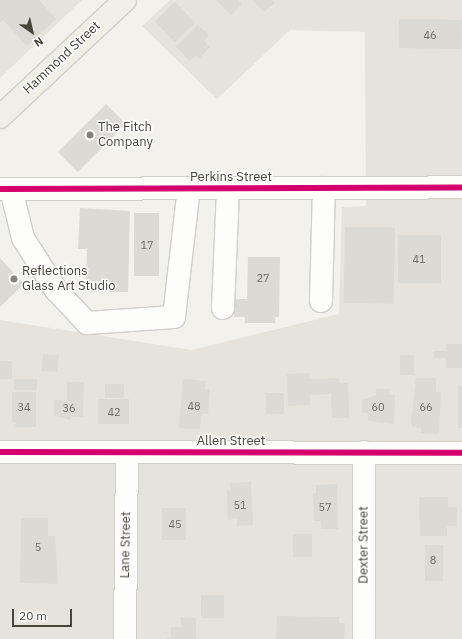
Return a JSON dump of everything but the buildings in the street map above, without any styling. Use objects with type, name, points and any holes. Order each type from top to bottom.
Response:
[{"type":"main road","name":"Hammond Street","points":[[0,117],[125,0]]},
{"type":"street","name":"Perkins Street","points":[[6,189],[462,187]]},
{"type":"street","points":[[6,189],[23,238],[56,290],[87,323],[174,317],[189,188]]},
{"type":"street","points":[[223,308],[228,188]]},
{"type":"street","points":[[321,301],[324,188]]},
{"type":"street","name":"Allen Street","points":[[0,452],[462,453]]},
{"type":"street","name":"Lane Street","points":[[125,639],[127,452]]},
{"type":"street","name":"Dexter Street","points":[[364,452],[364,639]]},
{"type":"shaded area","points":[[0,0],[82,0],[0,78]]},
{"type":"shaded area","points":[[170,0],[462,0],[462,639],[0,639],[0,320],[192,350],[339,314],[342,207],[366,206],[365,32],[290,30],[217,99],[142,26]]},
{"type":"cycle path","points":[[0,189],[462,187]]},
{"type":"cycle path","points":[[0,452],[462,453]]},
{"type":"place","name":"The Fitch Company","points":[[90,135]]},
{"type":"place","name":"Reflections Glass Art Studio","points":[[14,279]]}]
